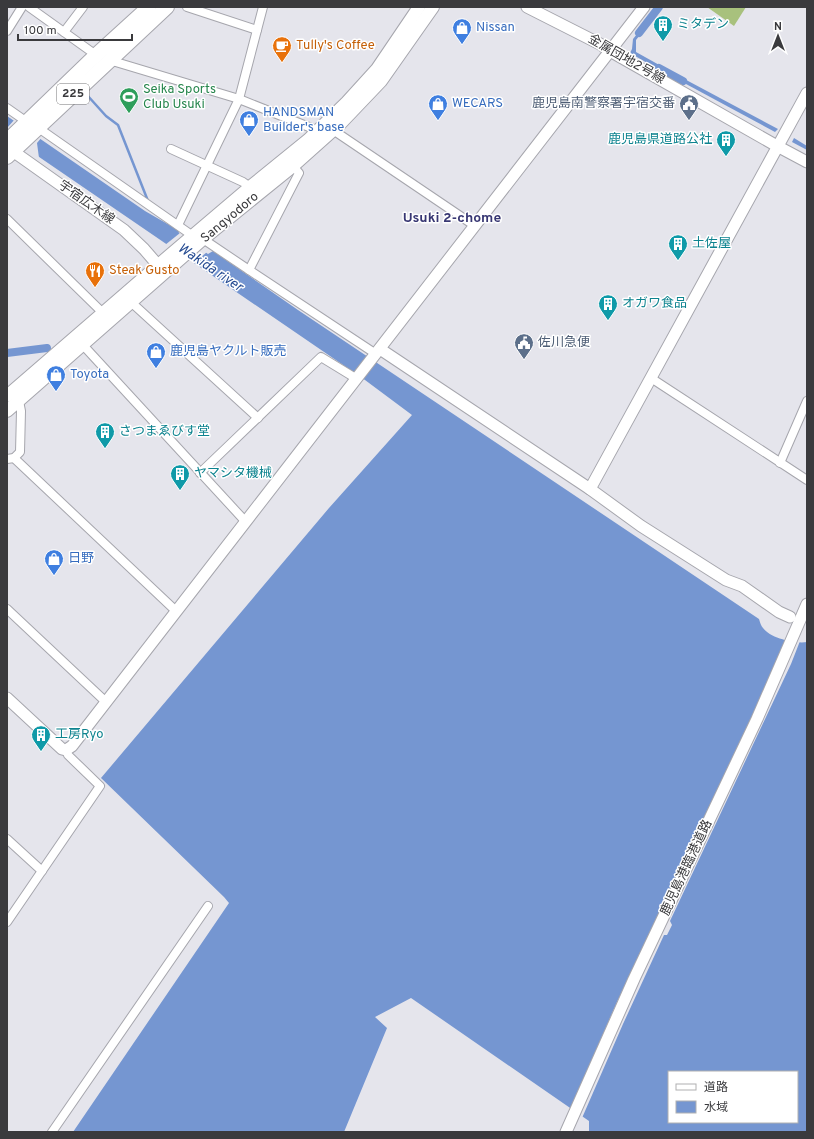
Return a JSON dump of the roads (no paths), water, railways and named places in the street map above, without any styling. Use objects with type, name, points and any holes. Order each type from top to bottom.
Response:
[{"type":"highway","name":"225","points":[[10,147],[96,55],[149,7]]},
{"type":"highway","name":"225","points":[[31,126],[109,60],[167,7]]},
{"type":"main road","name":"Sangyodoro","points":[[198,240],[250,187],[317,131],[347,102],[377,70],[419,7]]},
{"type":"main road","name":"Sangyodoro","points":[[13,398],[132,303],[162,269],[175,257],[293,166],[333,130],[381,81],[433,7]]},
{"type":"main road","name":"Sangyodoro","points":[[7,411],[13,398],[103,313],[162,269]]},
{"type":"street","points":[[7,31],[22,7]]},
{"type":"street","points":[[29,7],[96,55]]},
{"type":"street","points":[[64,32],[83,7]]},
{"type":"street","points":[[187,7],[257,30]]},
{"type":"street","points":[[178,226],[239,100],[263,7]]},
{"type":"street","name":"金属団地2号線","points":[[527,7],[600,44],[807,162]]},
{"type":"street","points":[[66,750],[72,746],[644,7]]},
{"type":"street","points":[[109,60],[239,100],[317,131]]},
{"type":"street","points":[[590,489],[807,93]]},
{"type":"street","points":[[7,108],[198,240],[249,270],[376,353],[590,489],[641,526],[726,580],[742,586],[779,612],[790,617]]},
{"type":"street","points":[[333,130],[475,226]]},
{"type":"street","name":"宇宿広木線","points":[[10,147],[124,230],[162,269]]},
{"type":"street","points":[[171,149],[243,182],[250,187]]},
{"type":"street","points":[[249,270],[299,173],[293,166]]},
{"type":"street","points":[[7,219],[103,313]]},
{"type":"street","points":[[132,303],[258,418]]},
{"type":"street","points":[[82,344],[245,521]]},
{"type":"street","points":[[200,473],[321,357],[358,377]]},
{"type":"street","points":[[652,378],[807,480]]},
{"type":"street","points":[[13,398],[21,411],[20,452],[11,459],[176,611]]},
{"type":"street","points":[[780,463],[807,401]]},
{"type":"street","name":"鹿児島港臨港道路","points":[[566,1132],[641,965],[757,720],[805,608]]},
{"type":"street","points":[[7,609],[106,702]]},
{"type":"street","points":[[7,698],[62,749],[66,750],[68,755],[100,786],[7,922]]},
{"type":"street","points":[[7,839],[42,871]]},
{"type":"street","points":[[52,1132],[208,906]]},
{"type":"water","points":[[645,24],[647,26],[636,40],[636,52],[670,71],[668,75],[630,53],[633,39]]},
{"type":"water","points":[[675,74],[778,129],[775,132],[673,77]]},
{"type":"water","name":"Wakida river","points":[[7,116],[145,211],[178,230],[179,233],[208,254],[213,251],[298,310],[759,619],[766,632],[783,640],[807,642],[807,1132],[589,1132],[589,1121],[411,998],[375,1017],[387,1028],[344,1132],[73,1132],[229,903],[101,778],[329,508],[412,415],[365,380],[7,135]]},
{"type":"water","points":[[794,138],[807,146],[807,150],[792,142]]},
{"type":"waterway","points":[[639,33],[659,7]]},
{"type":"waterway","points":[[659,68],[683,81]]},
{"type":"waterway","points":[[87,95],[106,116],[118,125],[148,201]]},
{"type":"waterway","points":[[7,353],[47,348]]},
{"type":"place","name":"ミタデン","points":[[663,42]]},
{"type":"place","name":"Nissan","points":[[462,45]]},
{"type":"place","name":"Tully's Coffee","points":[[282,63]]},
{"type":"place","name":"Seika Sports Club Usuki","points":[[129,114]]},
{"type":"place","name":"WECARS","points":[[438,121]]},
{"type":"place","name":"鹿児島南警察署宇宿交番","points":[[689,121]]},
{"type":"place","name":"HANDSMAN Builder's base","points":[[249,137]]},
{"type":"place","name":"鹿児島県道路公社","points":[[726,157]]},
{"type":"place","name":"土佐屋","points":[[678,261]]},
{"type":"place","name":"Steak Gusto","points":[[95,288]]},
{"type":"place","name":"オガワ食品","points":[[608,321]]},
{"type":"place","name":"佐川急便","points":[[524,360]]},
{"type":"place","name":"鹿児島ヤクルト販売","points":[[156,369]]},
{"type":"place","name":"Toyota","points":[[56,392]]},
{"type":"place","name":"さつまゑびす堂","points":[[105,449]]},
{"type":"place","name":"ヤマシタ機械","points":[[180,491]]},
{"type":"place","name":"日野","points":[[54,576]]},
{"type":"place","name":"工房Ryo","points":[[41,752]]},
{"type":"district","name":"Usuki 2-chome","points":[[452,218]]}]
